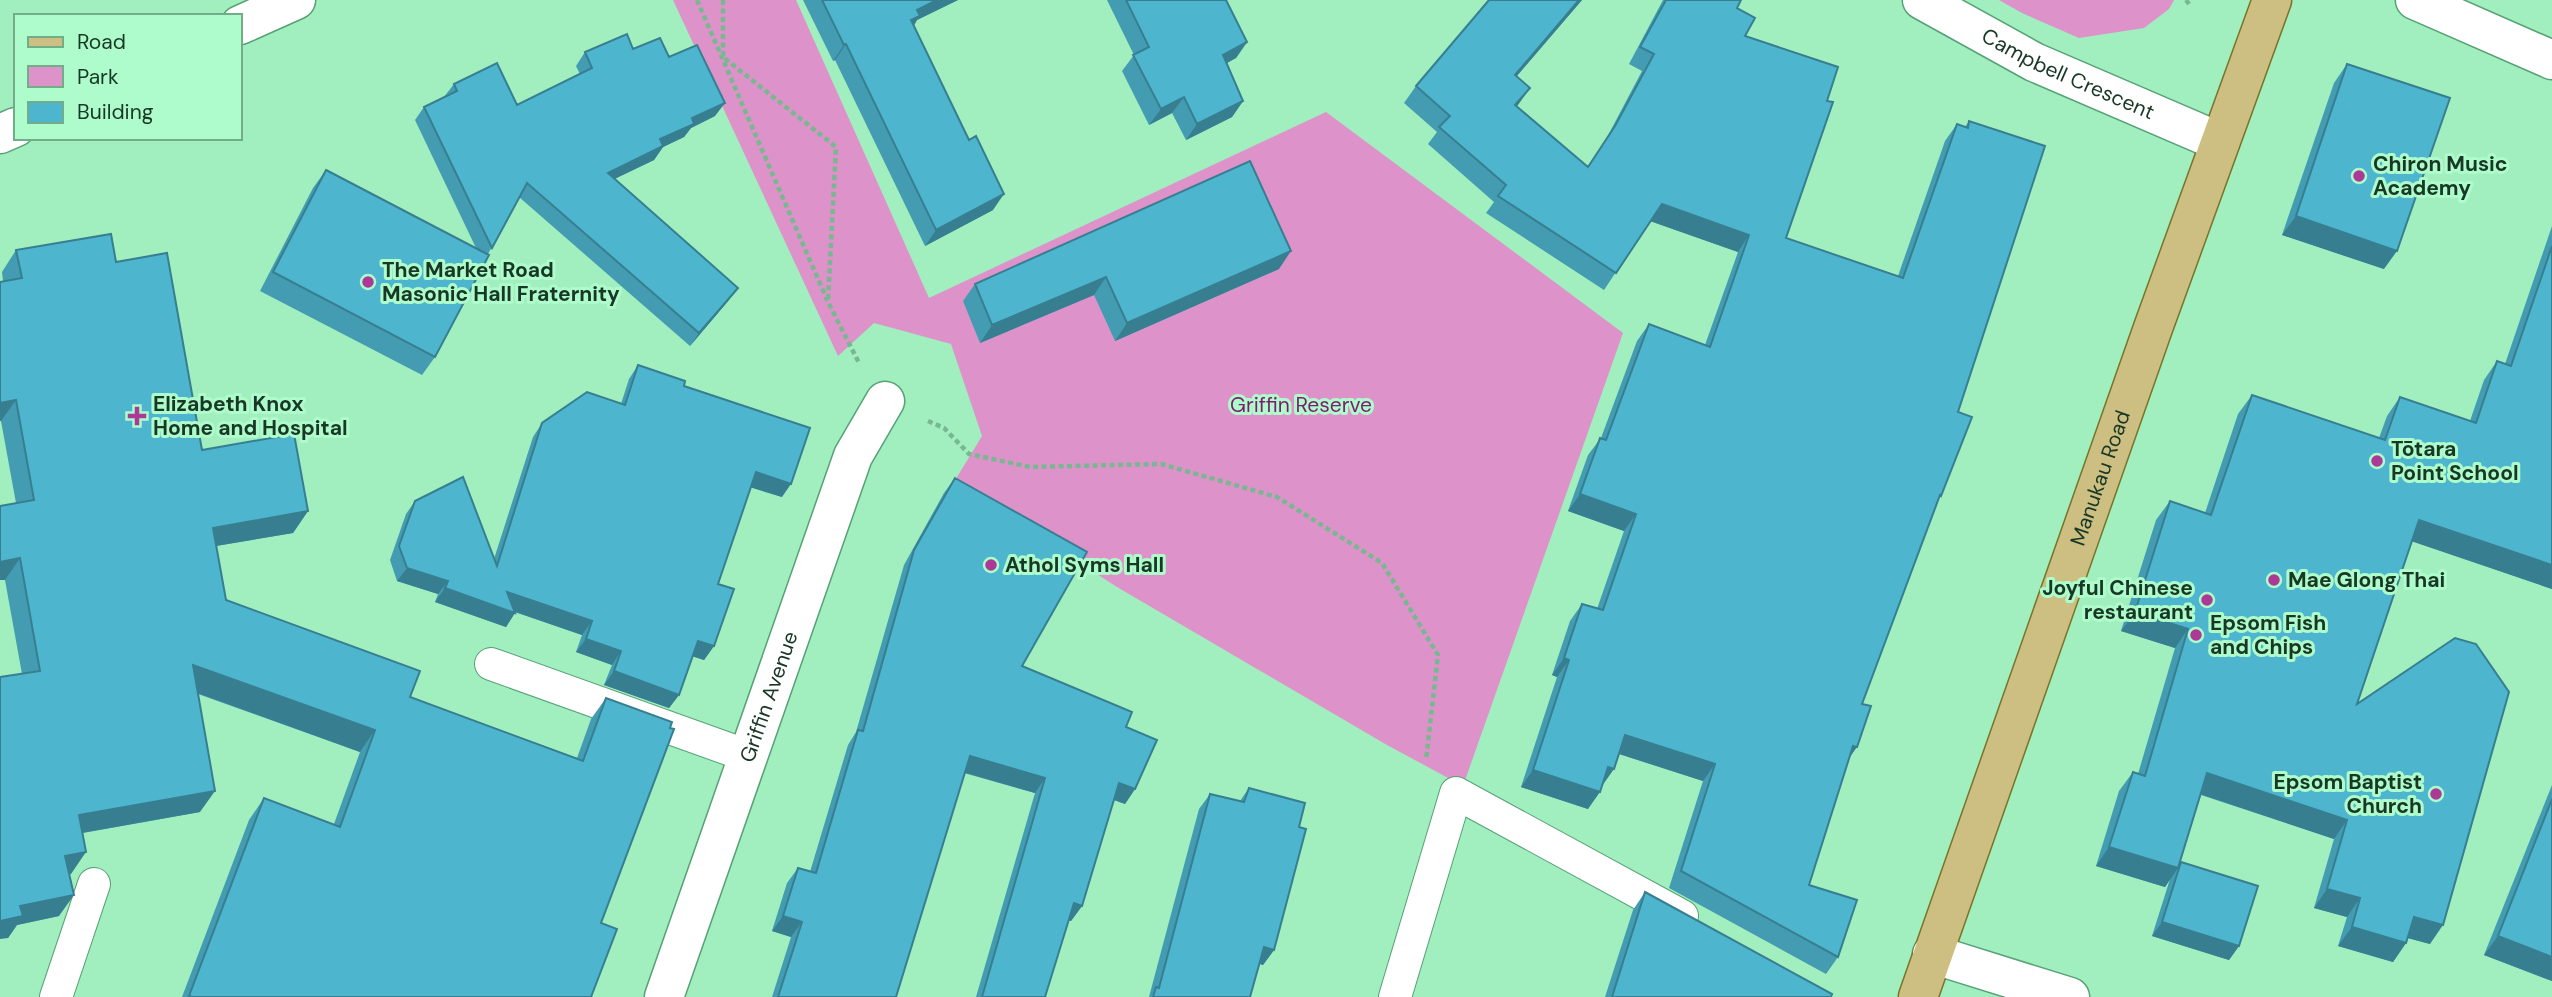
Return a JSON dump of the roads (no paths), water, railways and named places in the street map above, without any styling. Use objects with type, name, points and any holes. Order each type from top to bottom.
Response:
[{"type":"main road","name":"Manukau Road","points":[[1918,997],[2272,0]]},
{"type":"street","points":[[242,25],[296,0]]},
{"type":"street","name":"Campbell Crescent","points":[[1922,0],[2034,62],[2220,142]]},
{"type":"street","points":[[2415,0],[2552,60]]},
{"type":"street","name":"Griffin Avenue","points":[[664,997],[853,456],[885,401]]},
{"type":"street","points":[[1932,954],[2070,997]]},
{"type":"lane","points":[[491,664],[748,756]]},
{"type":"lane","points":[[1395,997],[1456,793],[1710,931]]},
{"type":"lane","points":[[56,997],[94,884]]},
{"type":"place","name":"Chiron Music Academy","points":[[2359,176]]},
{"type":"place","name":"The Market Road Masonic Hall Fraternity","points":[[368,282]]},
{"type":"place","name":"Elizabeth Knox Home and Hospital","points":[[137,416]]},
{"type":"place","name":"Tōtara Point School","points":[[2377,461]]},
{"type":"place","name":"Athol Syms Hall","points":[[991,565]]},
{"type":"place","name":"Mae Glong Thai","points":[[2274,580]]},
{"type":"place","name":"Joyful Chinese restaurant","points":[[2207,600]]},
{"type":"place","name":"Epsom Fish and Chips","points":[[2196,635]]},
{"type":"place","name":"Epsom Baptist Church","points":[[2436,794]]},
{"type":"park label","name":"Griffin Reserve","points":[[1301,405]]}]
